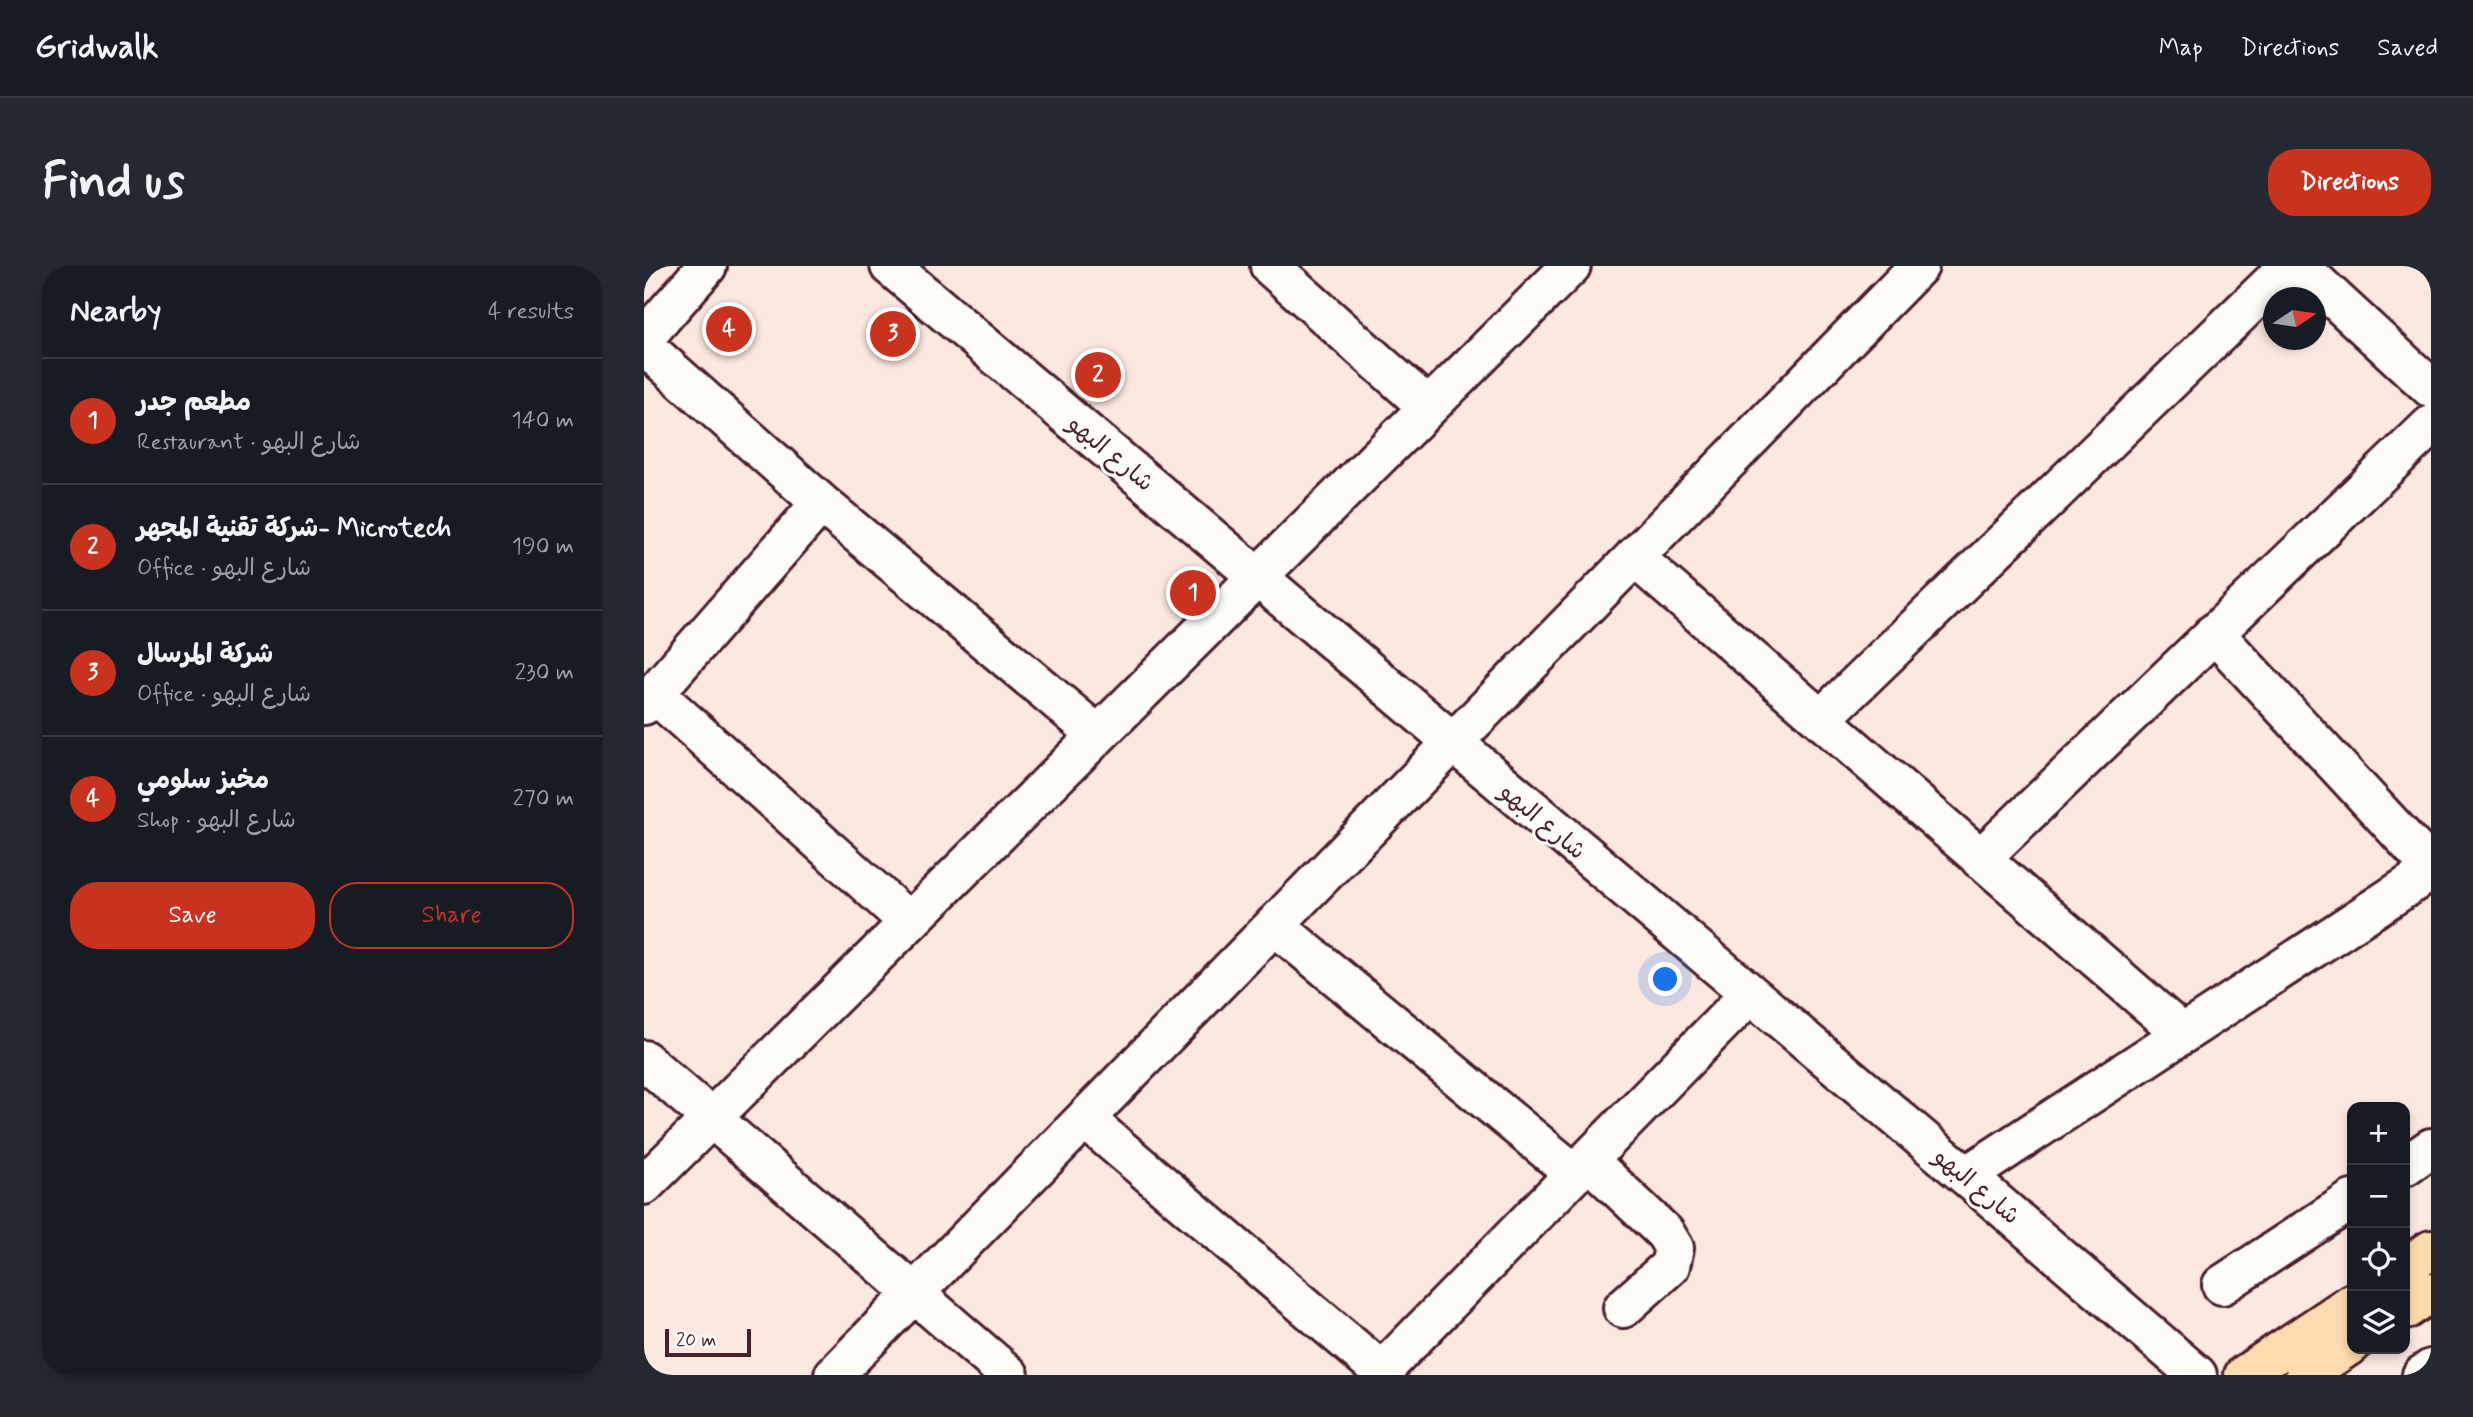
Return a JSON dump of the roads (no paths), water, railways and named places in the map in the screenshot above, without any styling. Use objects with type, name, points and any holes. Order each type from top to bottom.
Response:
[{"type":"main road","points":[[2410,1264],[2431,1250]]},
{"type":"main road","points":[[2410,1307],[2431,1293]]},
{"type":"main road","points":[[2244,1375],[2347,1306]]},
{"type":"main road","points":[[2305,1375],[2347,1347]]},
{"type":"street","points":[[644,338],[707,266]]},
{"type":"street","name":"شارع البهو","points":[[890,266],[1966,1176],[2197,1375]]},
{"type":"street","points":[[1269,266],[1428,407]]},
{"type":"street","points":[[644,1185],[1570,266]]},
{"type":"street","points":[[1821,719],[2289,266]]},
{"type":"street","points":[[2299,266],[2431,388]]},
{"type":"street","points":[[834,1375],[1634,557],[1904,271]]},
{"type":"street","points":[[644,346],[821,503],[1098,736]]},
{"type":"street","points":[[1980,859],[2431,425]]},
{"type":"street","points":[[821,503],[649,699],[909,922]]},
{"type":"street","points":[[1634,557],[2183,1034]]},
{"type":"street","points":[[1966,1176],[2431,869],[2214,633]]},
{"type":"street","points":[[1274,925],[1665,1233],[1674,1248],[1670,1266],[1623,1308]]},
{"type":"street","points":[[1085,1119],[1384,1373],[1749,995]]},
{"type":"street","points":[[644,1060],[1009,1375]]},
{"type":"street","points":[[2407,1165],[2431,1149]]},
{"type":"street","points":[[2222,1285],[2347,1203]]},
{"type":"street","points":[[2422,1375],[2431,1369]]},
{"type":"place","name":"مخبز سلومي","points":[[729,329]]},
{"type":"place","name":"شركة المرسال","points":[[893,334]]},
{"type":"place","name":"شركة تقنية المجهر- Microtech","points":[[1098,375]]},
{"type":"place","name":"مطعم جدر","points":[[1193,593]]}]
